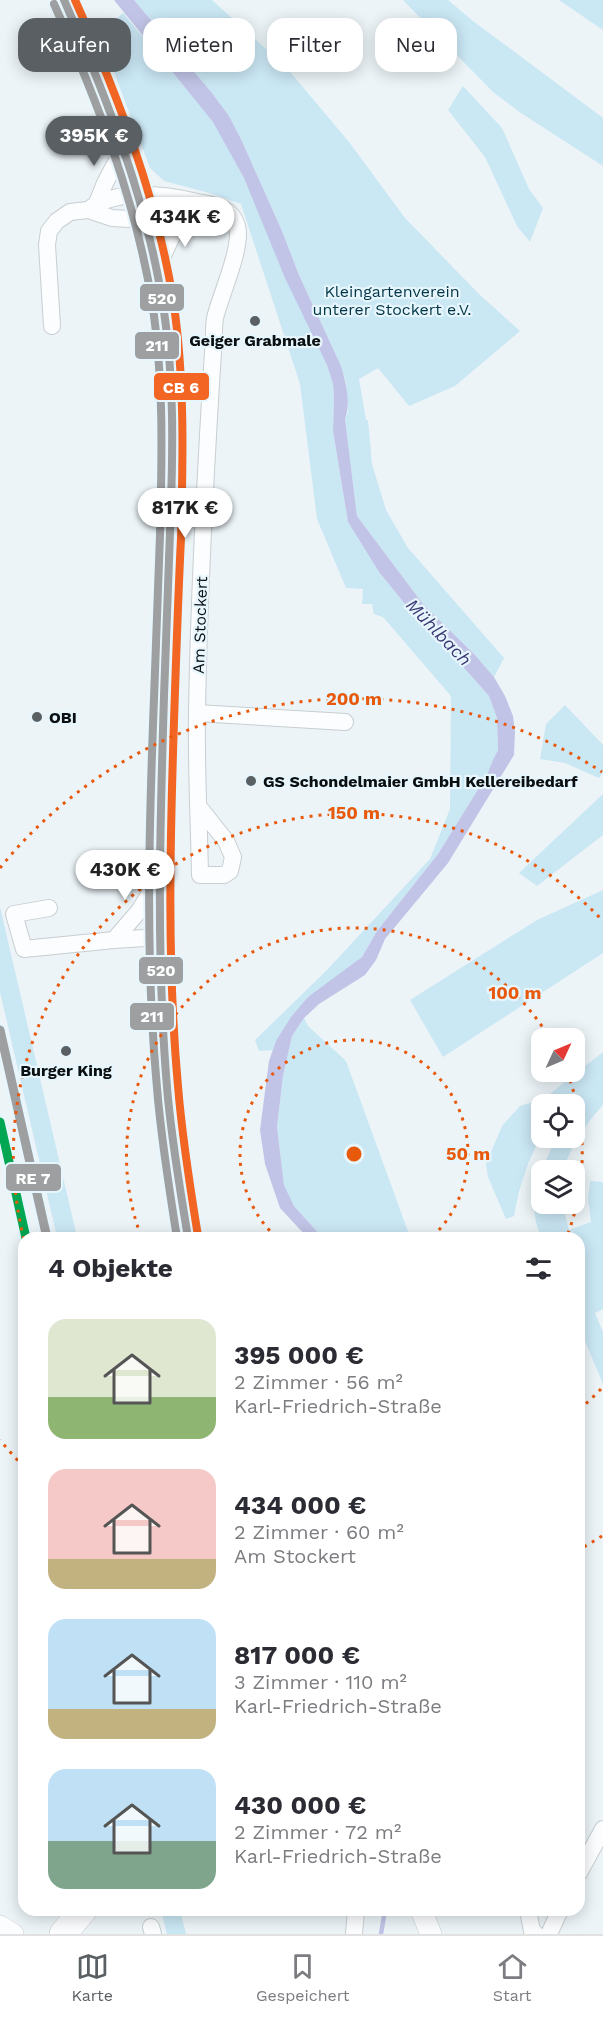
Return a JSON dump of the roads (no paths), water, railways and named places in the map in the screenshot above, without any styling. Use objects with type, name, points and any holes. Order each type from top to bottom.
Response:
[{"type":"main road","points":[[64,0],[124,147],[146,220],[157,269],[170,360],[172,479],[159,879],[160,938],[168,1092],[187,1232]]},
{"type":"main road","points":[[63,1934],[78,1916]]},
{"type":"street","points":[[124,147],[92,207],[112,218],[146,220],[183,213],[201,203]]},
{"type":"street","name":"Am Stockert","points":[[52,326],[47,244],[49,231],[57,221],[70,212],[138,194],[170,195],[218,206],[226,210],[237,225],[235,251],[215,320],[205,480],[197,713],[199,807]]},
{"type":"street","points":[[157,269],[183,213]]},
{"type":"street","points":[[197,713],[345,722]]},
{"type":"street","points":[[114,940],[139,911],[159,879]]},
{"type":"street","points":[[49,908],[14,914],[24,949],[160,938]]},
{"type":"street","points":[[585,1862],[603,1829]]},
{"type":"street","points":[[354,1934],[356,1916]]},
{"type":"street","points":[[424,1916],[431,1934]]},
{"type":"street","points":[[529,1916],[532,1930],[536,1934]]},
{"type":"street","points":[[549,1934],[557,1916]]},
{"type":"street","points":[[0,1926],[13,1934]]},
{"type":"water","points":[[114,0],[134,0],[149,18],[143,18],[143,36],[131,18]]},
{"type":"water","points":[[172,72],[194,72],[229,116],[341,366],[347,392],[348,406],[345,419],[357,516],[423,604],[494,677],[513,716],[515,732],[514,755],[448,863],[385,939],[376,960],[365,975],[319,1004],[304,1018],[292,1036],[283,1076],[277,1127],[284,1185],[294,1206],[317,1232],[302,1232],[280,1208],[265,1164],[260,1130],[269,1061],[276,1041],[291,1017],[308,997],[362,957],[377,931],[438,854],[487,775],[498,750],[497,718],[489,696],[409,609],[379,572],[348,522],[333,431],[333,384],[327,365],[285,278],[244,178],[213,122]]},
{"type":"waterway","name":"Mühlbach","points":[[381,1934],[384,1916]]},
{"type":"place","name":"Geiger Grabmale","points":[[255,321]]},
{"type":"place","name":"OBI","points":[[37,717]]},
{"type":"place","name":"GS Schondelmaier GmbH Kellereibedarf","points":[[251,781]]},
{"type":"place","name":"Burger King","points":[[66,1051]]},
{"type":"park label","name":"Kleingartenverein unterer Stockert e.V.","points":[[392,300]]}]
